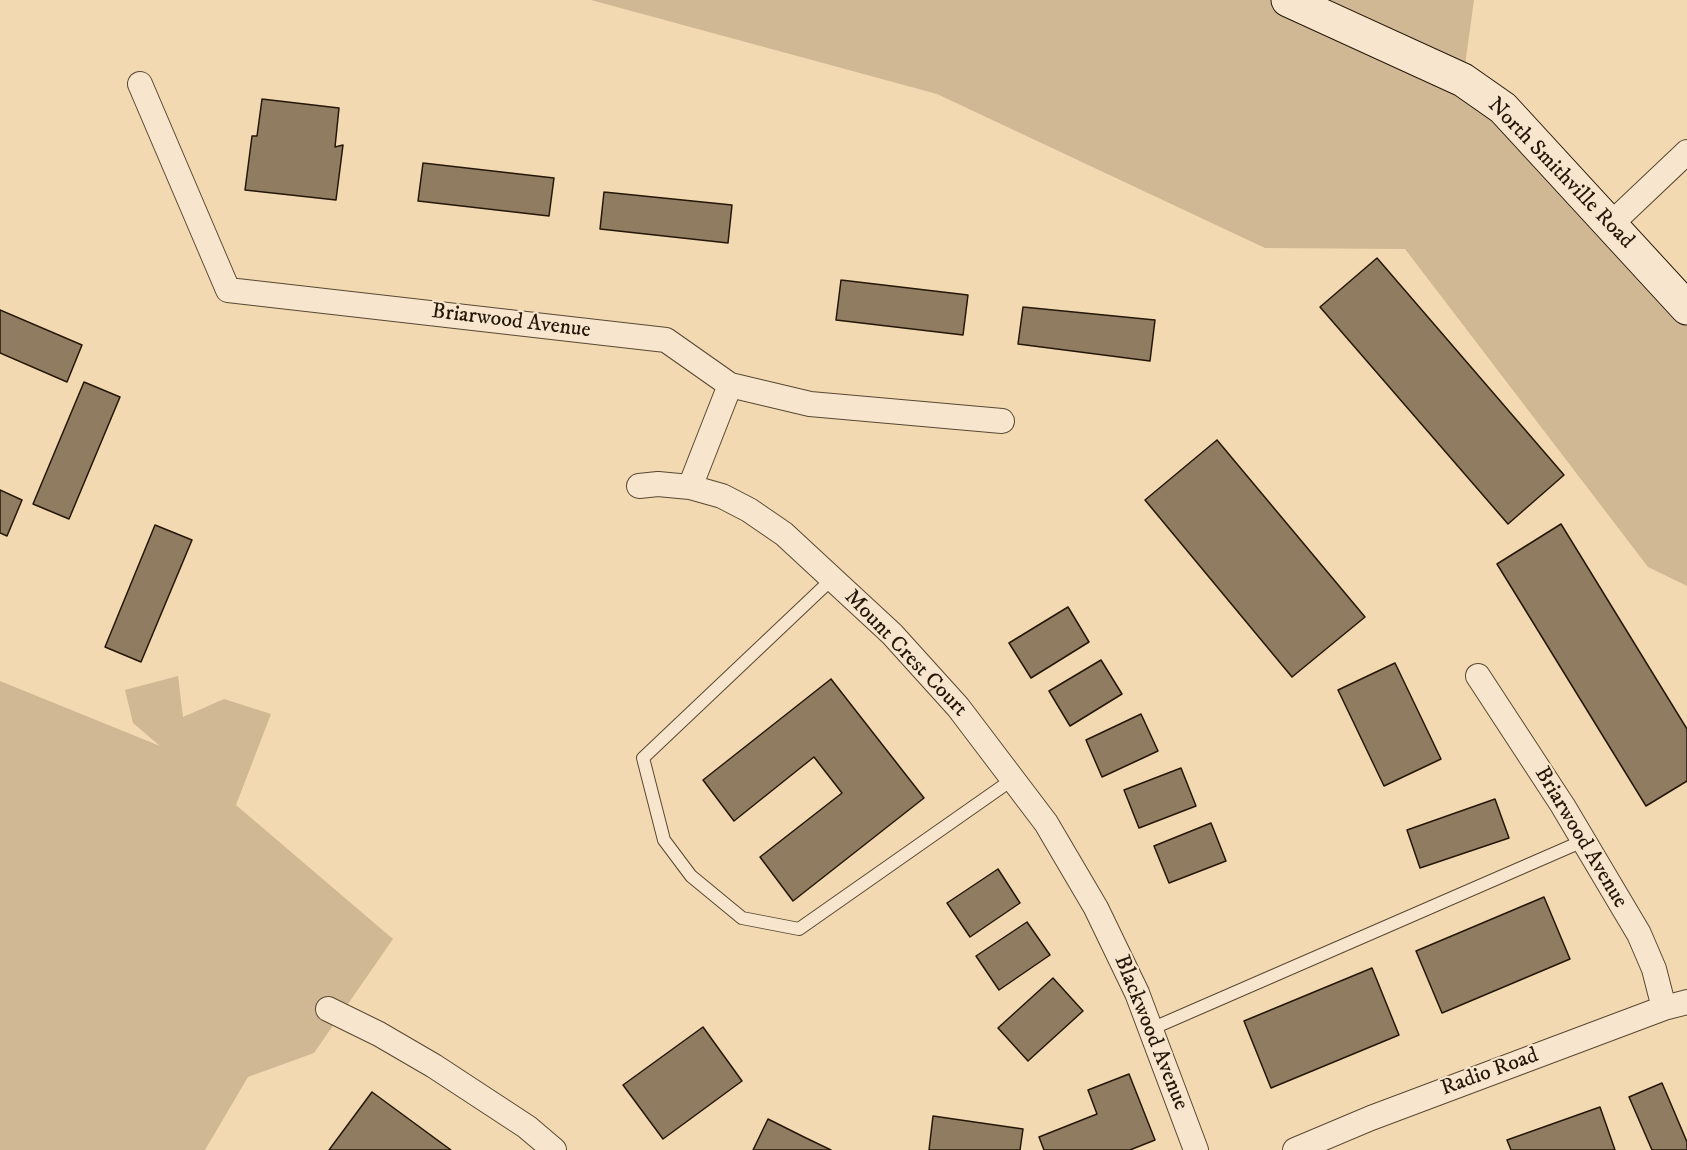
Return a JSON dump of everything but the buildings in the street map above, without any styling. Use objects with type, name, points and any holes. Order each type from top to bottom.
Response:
[{"type":"main road","name":"North Smithville Road","points":[[1288,0],[1463,80],[1503,108],[1687,308]]},
{"type":"street","name":"Briarwood Avenue","points":[[140,84],[228,290],[666,340],[730,385],[810,404],[1002,421]]},
{"type":"street","points":[[1611,225],[1687,152]]},
{"type":"street","points":[[690,487],[730,385]]},
{"type":"street","name":"Mount Crest Court","points":[[639,486],[658,484],[690,487],[722,496],[749,510],[784,534],[892,634],[958,707],[1046,823],[1101,916]]},
{"type":"street","name":"Briarwood Avenue","points":[[1478,676],[1584,841],[1639,934],[1654,969],[1676,1005]]},
{"type":"street","name":"Blackwood Avenue","points":[[1101,916],[1137,993],[1196,1150]]},
{"type":"street","name":"Radio Road","points":[[1295,1150],[1371,1118],[1676,1005]]},
{"type":"street","points":[[328,1009],[379,1034],[434,1066],[527,1127],[555,1150]]},
{"type":"lane","points":[[832,579],[643,758],[664,840],[691,876],[742,918],[799,929],[1012,779]]},
{"type":"lane","points":[[1151,1029],[1584,841]]},
{"type":"shaded area","points":[[591,0],[1474,0],[1463,80],[1687,309],[1687,586],[1648,567],[1405,249],[1265,248],[937,94]]},
{"type":"shaded area","points":[[178,676],[183,717],[224,699],[271,714],[236,805],[393,939],[314,1053],[248,1077],[205,1150],[0,1150],[0,681],[160,746],[133,723],[125,690]]}]
